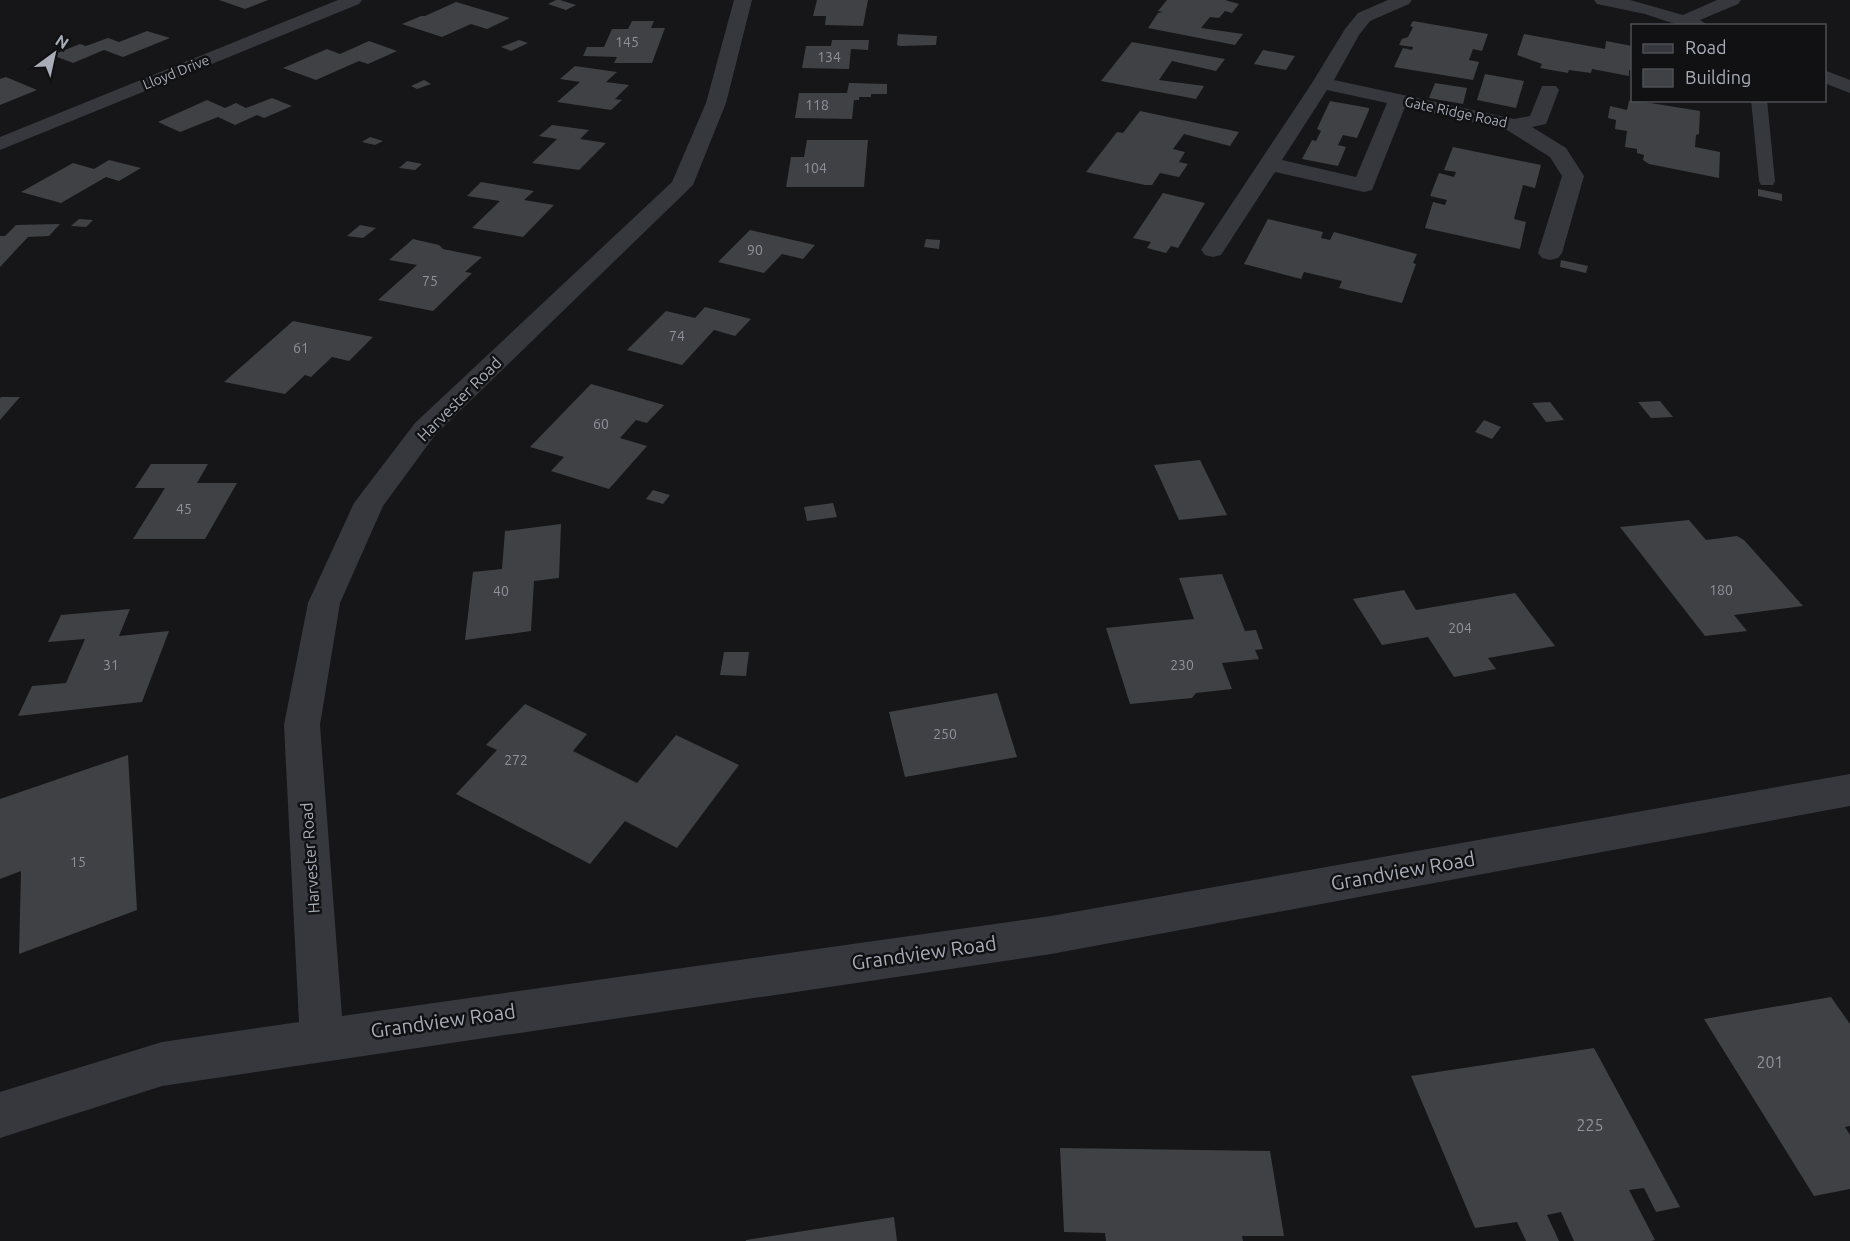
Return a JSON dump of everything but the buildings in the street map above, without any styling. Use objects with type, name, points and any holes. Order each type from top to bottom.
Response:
[{"type":"street","name":"Lloyd Drive","points":[[0,144],[353,0]]},
{"type":"street","name":"Harvester Road","points":[[322,1039],[302,724],[324,603],[369,503],[425,429],[682,185],[716,103],[743,0]]},
{"type":"street","points":[[1213,250],[1322,83],[1351,33],[1364,17],[1403,0]]},
{"type":"street","points":[[1603,0],[1693,22],[1732,0]]},
{"type":"street","points":[[1826,77],[1850,87]]},
{"type":"street","name":"Gate Ridge Road","points":[[1322,83],[1514,125],[1558,153],[1573,176],[1550,253]]},
{"type":"street","name":"Gate Ridge Road","points":[[1514,125],[1539,120],[1549,90]]},
{"type":"street","name":"Gate Ridge Road","points":[[1269,164],[1364,185],[1398,100]]},
{"type":"street","name":"Grandview Road","points":[[0,1115],[162,1064],[1051,935],[1850,790]]},
{"type":"lane","points":[[1760,102],[1767,181]]}]
